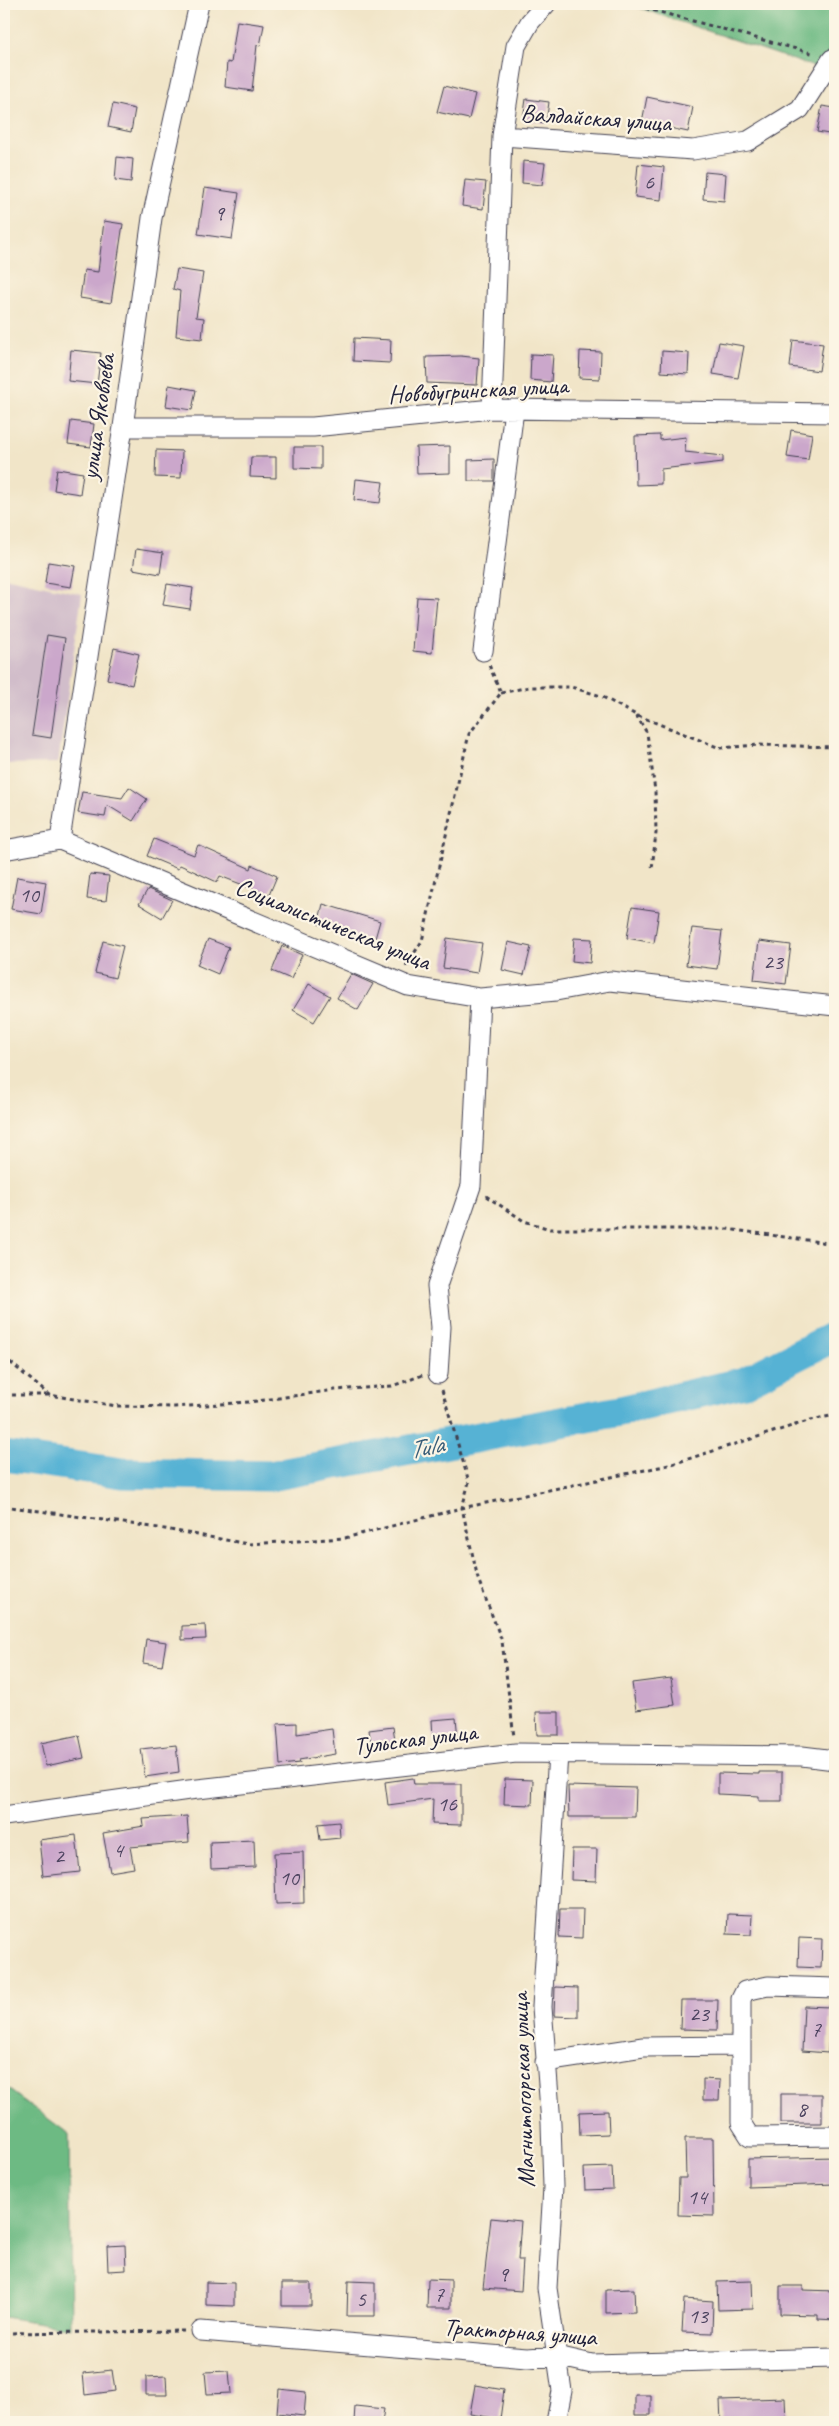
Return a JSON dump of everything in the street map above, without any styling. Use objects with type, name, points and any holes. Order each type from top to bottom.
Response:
[{"type":"street","name":"улица Яковлева","points":[[60,840],[123,427],[152,218],[199,4]]},
{"type":"street","points":[[502,136],[516,46],[530,22],[546,4]]},
{"type":"street","name":"Валдайская улица","points":[[492,409],[502,136],[694,150],[748,141],[800,109],[832,59]]},
{"type":"street","name":"Новобугринская улица","points":[[123,427],[313,427],[492,409],[835,414]]},
{"type":"street","points":[[483,651],[514,410]]},
{"type":"street","points":[[4,850],[60,840]]},
{"type":"street","name":"Социалистическая улица","points":[[60,840],[408,986],[480,998],[556,991],[610,981],[835,1006]]},
{"type":"street","points":[[438,1374],[441,1327],[437,1286],[471,1186],[480,998]]},
{"type":"street","name":"Тульская улица","points":[[4,1816],[189,1790],[516,1753],[802,1756],[835,1760]]},
{"type":"street","name":"Магнитогорская улица","points":[[556,2422],[562,2391],[547,2288],[553,2187],[551,2123],[542,2007],[558,1754]]},
{"type":"street","points":[[835,1988],[768,1986],[745,1991],[741,1999],[740,2046],[741,2123],[750,2137],[835,2136]]},
{"type":"street","points":[[545,2062],[643,2046],[740,2046]]},
{"type":"street","name":"Тракторная улица","points":[[201,2331],[527,2358],[557,2356],[592,2364],[835,2358]]},
{"type":"path","points":[[630,4],[832,59]]},
{"type":"path","points":[[483,651],[500,693]]},
{"type":"path","points":[[396,982],[422,941],[469,734],[500,693],[529,688],[571,687],[601,696],[636,715],[720,748],[758,745],[835,747]]},
{"type":"path","points":[[636,715],[647,733],[655,791],[656,833],[652,869]]},
{"type":"path","points":[[471,1186],[524,1221],[550,1229],[727,1229],[835,1244]]},
{"type":"path","points":[[4,1357],[49,1395]]},
{"type":"path","points":[[4,1395],[49,1395],[117,1406],[175,1407],[250,1402],[335,1390],[392,1386],[417,1376],[438,1374]]},
{"type":"path","points":[[444,1398],[469,1482],[462,1508],[478,1579],[502,1642],[516,1753]]},
{"type":"path","points":[[4,1506],[130,1524],[248,1544],[345,1538],[462,1508],[669,1465],[811,1420],[835,1415]]},
{"type":"path","points":[[4,2333],[112,2334],[201,2331]]},
{"type":"shaded area","points":[[4,577],[82,594],[58,763],[4,764]]},
{"type":"green space","points":[[628,4],[835,4],[835,74]]},
{"type":"green space","points":[[4,2086],[69,2134],[71,2328],[4,2317]]},
{"type":"building","points":[[237,21],[264,25],[260,46],[257,45],[252,91],[225,87],[227,62],[231,63]]},
{"type":"building","points":[[444,86],[475,94],[469,119],[437,112]]},
{"type":"building","points":[[647,97],[693,107],[688,132],[642,122]]},
{"type":"building","points":[[526,99],[549,102],[546,123],[523,120]]},
{"type":"building","points":[[113,104],[135,109],[131,132],[108,127]]},
{"type":"building","points":[[822,106],[835,108],[835,135],[817,132]]},
{"type":"building","points":[[117,157],[133,159],[131,182],[115,180]]},
{"type":"building","points":[[523,161],[545,163],[542,185],[522,183]]},
{"type":"building","points":[[638,164],[664,167],[661,200],[635,197]]},
{"type":"building","points":[[705,172],[726,174],[724,201],[703,199]]},
{"type":"building","points":[[465,180],[486,182],[483,209],[462,206]]},
{"type":"building","points":[[205,188],[239,193],[232,239],[198,234]]},
{"type":"building","points":[[104,221],[123,224],[111,303],[80,298],[84,270],[98,272]]},
{"type":"building","points":[[177,269],[203,273],[196,317],[204,318],[202,339],[176,336],[180,291],[173,289]]},
{"type":"building","points":[[354,338],[391,340],[390,363],[353,361]]},
{"type":"building","points":[[793,340],[823,344],[819,371],[790,367]]},
{"type":"building","points":[[719,342],[744,346],[738,378],[713,374]]},
{"type":"building","points":[[71,350],[101,353],[97,384],[68,381]]},
{"type":"building","points":[[580,351],[601,352],[600,379],[579,378]]},
{"type":"building","points":[[662,351],[689,353],[688,374],[661,372]]},
{"type":"building","points":[[531,354],[553,355],[551,382],[530,380]]},
{"type":"building","points":[[461,356],[479,358],[477,385],[427,383],[426,357]]},
{"type":"building","points":[[169,385],[196,390],[192,410],[166,406]]},
{"type":"building","points":[[71,421],[94,424],[91,447],[68,444]]},
{"type":"building","points":[[791,430],[812,434],[808,460],[787,457]]},
{"type":"building","points":[[660,435],[660,440],[686,437],[685,452],[723,456],[723,462],[661,469],[661,484],[636,485],[635,436]]},
{"type":"building","points":[[450,446],[450,473],[417,474],[416,447]]},
{"type":"building","points":[[294,447],[321,447],[321,469],[294,468]]},
{"type":"building","points":[[156,450],[182,451],[181,478],[155,477]]},
{"type":"building","points":[[251,457],[276,457],[276,478],[250,477]]},
{"type":"building","points":[[494,459],[494,481],[468,481],[468,460]]},
{"type":"building","points":[[57,469],[83,473],[80,494],[54,490]]},
{"type":"building","points":[[356,479],[383,482],[380,503],[354,500]]},
{"type":"building","points":[[136,549],[163,553],[160,574],[133,569]]},
{"type":"building","points":[[48,562],[75,566],[71,587],[45,583]]},
{"type":"building","points":[[167,584],[193,588],[190,609],[163,605]]},
{"type":"building","points":[[417,597],[437,598],[432,653],[413,651]]},
{"type":"building","points":[[47,635],[65,638],[51,738],[32,735]]},
{"type":"building","points":[[114,648],[139,654],[132,685],[107,679]]},
{"type":"building","points":[[129,787],[147,799],[133,821],[107,805],[105,817],[78,813],[82,792],[122,798]]},
{"type":"building","points":[[154,839],[194,855],[198,845],[251,869],[252,865],[277,876],[269,895],[220,876],[217,882],[180,865],[178,869],[147,856]]},
{"type":"building","points":[[90,874],[109,876],[106,901],[87,899]]},
{"type":"building","points":[[17,877],[46,882],[41,914],[11,909]]},
{"type":"building","points":[[148,889],[172,900],[162,918],[139,904]]},
{"type":"building","points":[[323,904],[380,921],[374,942],[318,924]]},
{"type":"building","points":[[632,907],[659,911],[654,943],[627,938]]},
{"type":"building","points":[[692,928],[722,931],[717,969],[686,965]]},
{"type":"building","points":[[447,938],[482,943],[477,973],[443,968]]},
{"type":"building","points":[[574,938],[592,939],[590,963],[572,961]]},
{"type":"building","points":[[208,939],[229,947],[218,974],[197,965]]},
{"type":"building","points":[[103,941],[123,946],[115,978],[95,973]]},
{"type":"building","points":[[759,941],[791,945],[786,984],[754,980]]},
{"type":"building","points":[[508,942],[531,947],[524,975],[502,970]]},
{"type":"building","points":[[282,946],[302,955],[291,979],[272,971]]},
{"type":"building","points":[[351,974],[373,984],[358,1010],[337,998]]},
{"type":"building","points":[[309,984],[330,996],[314,1022],[293,1010]]},
{"type":"building","points":[[205,1625],[206,1639],[182,1640],[182,1626]]},
{"type":"building","points":[[146,1639],[166,1642],[162,1666],[143,1663]]},
{"type":"building","points":[[671,1678],[675,1705],[636,1710],[632,1683]]},
{"type":"building","points":[[536,1712],[559,1712],[559,1735],[537,1735]]},
{"type":"building","points":[[456,1718],[458,1738],[433,1739],[432,1720]]},
{"type":"building","points":[[297,1723],[297,1734],[332,1729],[335,1754],[299,1760],[300,1763],[280,1765],[277,1724]]},
{"type":"building","points":[[393,1727],[396,1746],[372,1749],[369,1730]]},
{"type":"building","points":[[79,1735],[84,1758],[46,1766],[41,1743]]},
{"type":"building","points":[[176,1745],[179,1772],[145,1777],[141,1749]]},
{"type":"building","points":[[759,1772],[782,1772],[782,1801],[759,1801],[759,1796],[718,1794],[718,1773],[759,1774]]},
{"type":"building","points":[[413,1778],[414,1784],[461,1784],[461,1825],[432,1824],[433,1799],[388,1805],[385,1782]]},
{"type":"building","points":[[505,1779],[533,1780],[532,1805],[504,1804]]},
{"type":"building","points":[[568,1786],[636,1788],[635,1817],[569,1817]]},
{"type":"building","points":[[187,1816],[189,1842],[130,1847],[134,1868],[110,1872],[103,1833],[144,1826],[143,1819]]},
{"type":"building","points":[[339,1822],[340,1838],[320,1840],[318,1824]]},
{"type":"building","points":[[76,1835],[80,1872],[43,1876],[39,1840]]},
{"type":"building","points":[[254,1840],[255,1867],[211,1869],[210,1842]]},
{"type":"building","points":[[572,1849],[597,1849],[596,1881],[571,1880]]},
{"type":"building","points":[[303,1852],[304,1903],[276,1904],[274,1853]]},
{"type":"building","points":[[560,1909],[583,1909],[582,1938],[559,1937]]},
{"type":"building","points":[[728,1914],[752,1915],[751,1935],[727,1934]]},
{"type":"building","points":[[799,1938],[822,1939],[821,1968],[798,1967]]},
{"type":"building","points":[[555,1987],[578,1988],[578,2017],[554,2016]]},
{"type":"building","points":[[681,2000],[718,2000],[717,2030],[680,2029]]},
{"type":"building","points":[[804,2006],[830,2007],[828,2053],[802,2051]]},
{"type":"building","points":[[703,2079],[720,2080],[719,2100],[703,2100]]},
{"type":"building","points":[[781,2094],[822,2094],[822,2123],[781,2123]]},
{"type":"building","points":[[608,2111],[609,2134],[580,2135],[579,2112]]},
{"type":"building","points":[[685,2138],[713,2138],[714,2216],[678,2215],[679,2178],[686,2178]]},
{"type":"building","points":[[835,2157],[835,2184],[748,2187],[748,2159]]},
{"type":"building","points":[[612,2167],[613,2189],[585,2190],[584,2168]]},
{"type":"building","points":[[491,2218],[521,2221],[518,2260],[523,2260],[521,2291],[483,2288]]},
{"type":"building","points":[[125,2245],[126,2270],[108,2271],[107,2246]]},
{"type":"building","points":[[428,2279],[451,2280],[451,2308],[427,2308]]},
{"type":"building","points":[[348,2281],[375,2282],[375,2316],[347,2316]]},
{"type":"building","points":[[752,2281],[753,2309],[718,2310],[717,2282]]},
{"type":"building","points":[[206,2282],[234,2283],[234,2306],[206,2305]]},
{"type":"building","points":[[282,2283],[311,2283],[311,2306],[282,2306]]},
{"type":"building","points":[[780,2286],[803,2286],[803,2290],[835,2291],[835,2320],[818,2319],[818,2315],[780,2314]]},
{"type":"building","points":[[634,2289],[635,2312],[606,2313],[606,2290]]},
{"type":"building","points":[[684,2299],[713,2301],[712,2333],[682,2332]]},
{"type":"building","points":[[112,2370],[115,2391],[85,2395],[83,2373]]},
{"type":"building","points":[[229,2371],[231,2393],[207,2394],[205,2372]]},
{"type":"building","points":[[166,2376],[167,2395],[146,2395],[146,2377]]},
{"type":"building","points":[[475,2385],[504,2390],[500,2419],[470,2414]]},
{"type":"building","points":[[279,2389],[306,2392],[304,2416],[277,2413]]},
{"type":"building","points":[[635,2395],[651,2395],[651,2415],[635,2415]]},
{"type":"building","points":[[785,2398],[786,2422],[721,2422],[720,2400]]},
{"type":"building","points":[[355,2406],[384,2409],[382,2422],[354,2422]]},
{"type":"waterway","name":"Tula","points":[[4,1456],[122,1473],[270,1476],[620,1411],[745,1382],[835,1336]]}]
